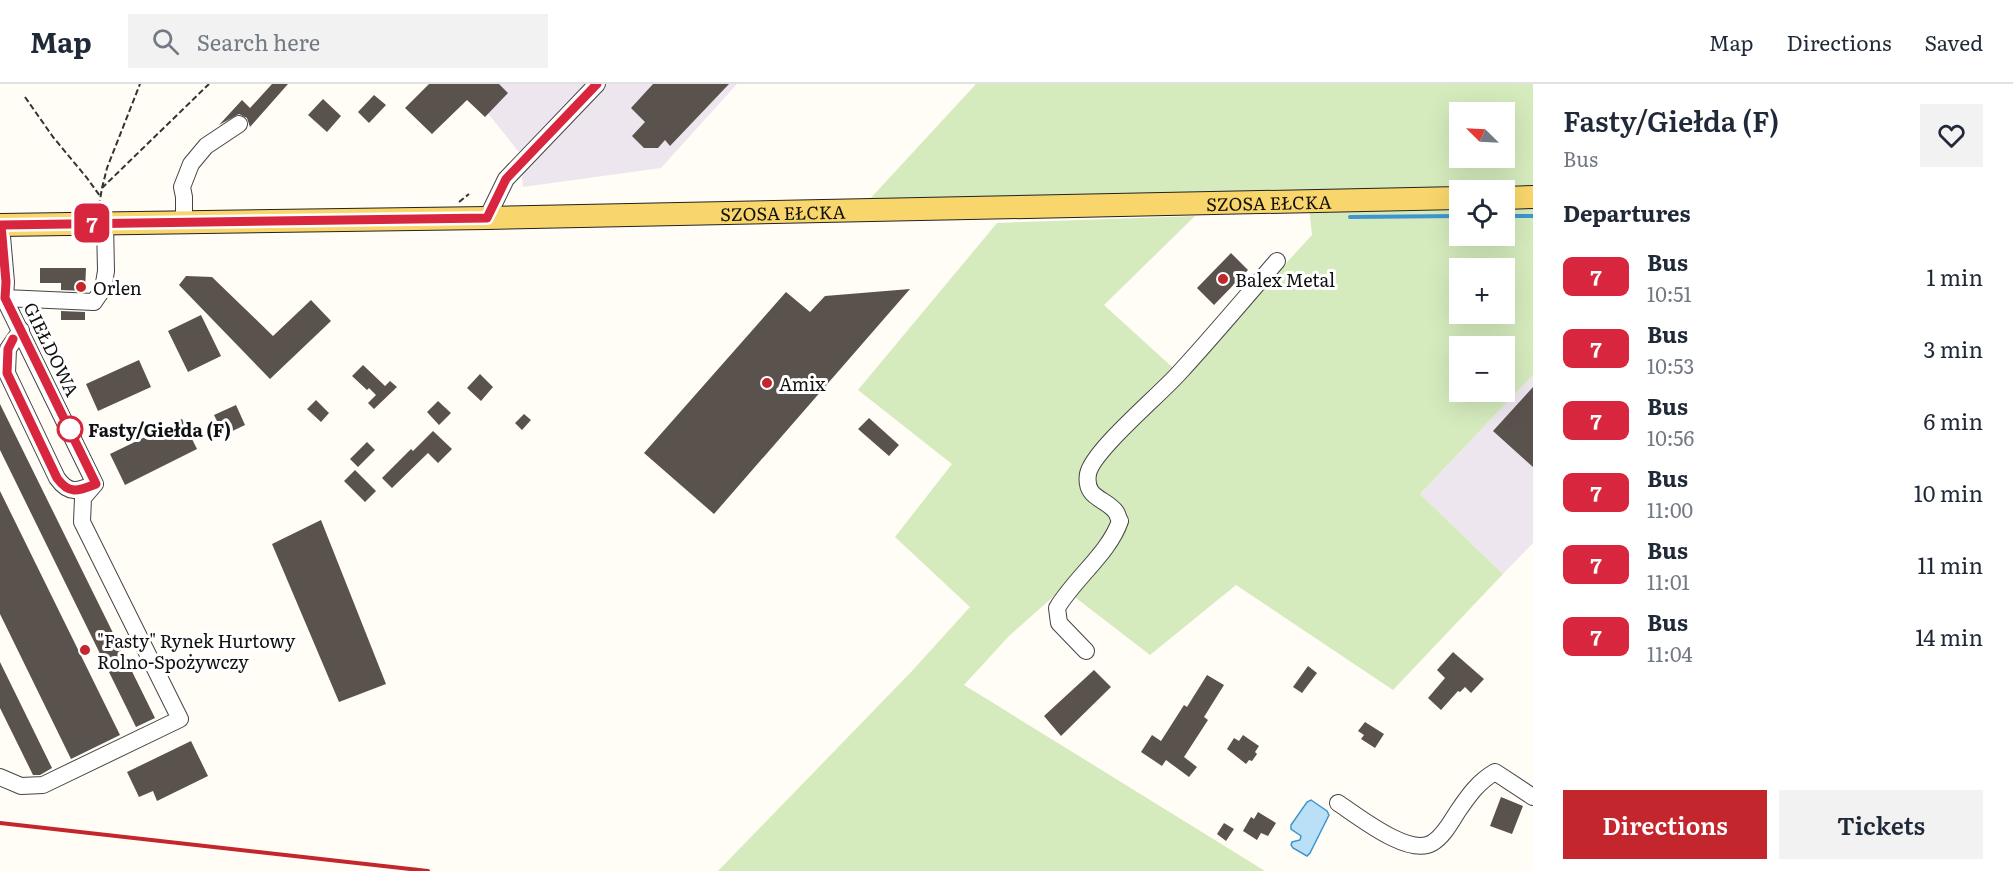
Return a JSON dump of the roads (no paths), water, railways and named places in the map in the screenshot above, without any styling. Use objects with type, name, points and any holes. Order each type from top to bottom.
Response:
[{"type":"main road","points":[[1515,198],[1533,197]]},
{"type":"main road","name":"SZOSA EŁCKA","points":[[1,225],[487,218],[1449,198]]},
{"type":"street","points":[[487,218],[506,179],[597,84]]},
{"type":"street","points":[[184,222],[182,187],[191,164],[206,146],[239,124]]},
{"type":"street","points":[[3,294],[94,302],[103,290],[106,271],[101,223]]},
{"type":"street","name":"GIEŁDOWA","points":[[1,225],[6,282],[3,294],[96,484]]},
{"type":"street","points":[[1086,651],[1059,623],[1057,608],[1067,591],[1114,535],[1119,521],[1116,511],[1098,500],[1089,490],[1088,476],[1092,464],[1186,366],[1277,261]]},
{"type":"street","points":[[0,341],[21,330]]},
{"type":"street","points":[[21,330],[8,349],[7,373],[57,478],[63,487],[73,490],[96,484]]},
{"type":"street","points":[[0,777],[21,786],[43,785],[180,719],[82,522],[83,498],[96,484]]},
{"type":"street","points":[[1338,803],[1393,838],[1417,847],[1433,843],[1482,779],[1495,772],[1533,797]]},
{"type":"water","points":[[1311,800],[1329,815],[1307,856],[1291,845],[1292,842],[1300,840],[1301,836],[1291,829],[1291,825],[1307,802]]},
{"type":"waterway","points":[[1350,217],[1449,216]]},
{"type":"waterway","points":[[1515,216],[1533,216]]},
{"type":"railway","points":[[0,823],[428,871]]},
{"type":"place","name":"Balex Metal","points":[[1223,279]]},
{"type":"place","name":"Orlen","points":[[81,287]]},
{"type":"place","name":"Amix","points":[[767,383]]},
{"type":"place","name":"Fasty/Giełda (F)","points":[[70,429]]},
{"type":"place","name":"\"Fasty\" Rynek Hurtowy Rolno-Spożywczy","points":[[85,650]]}]
